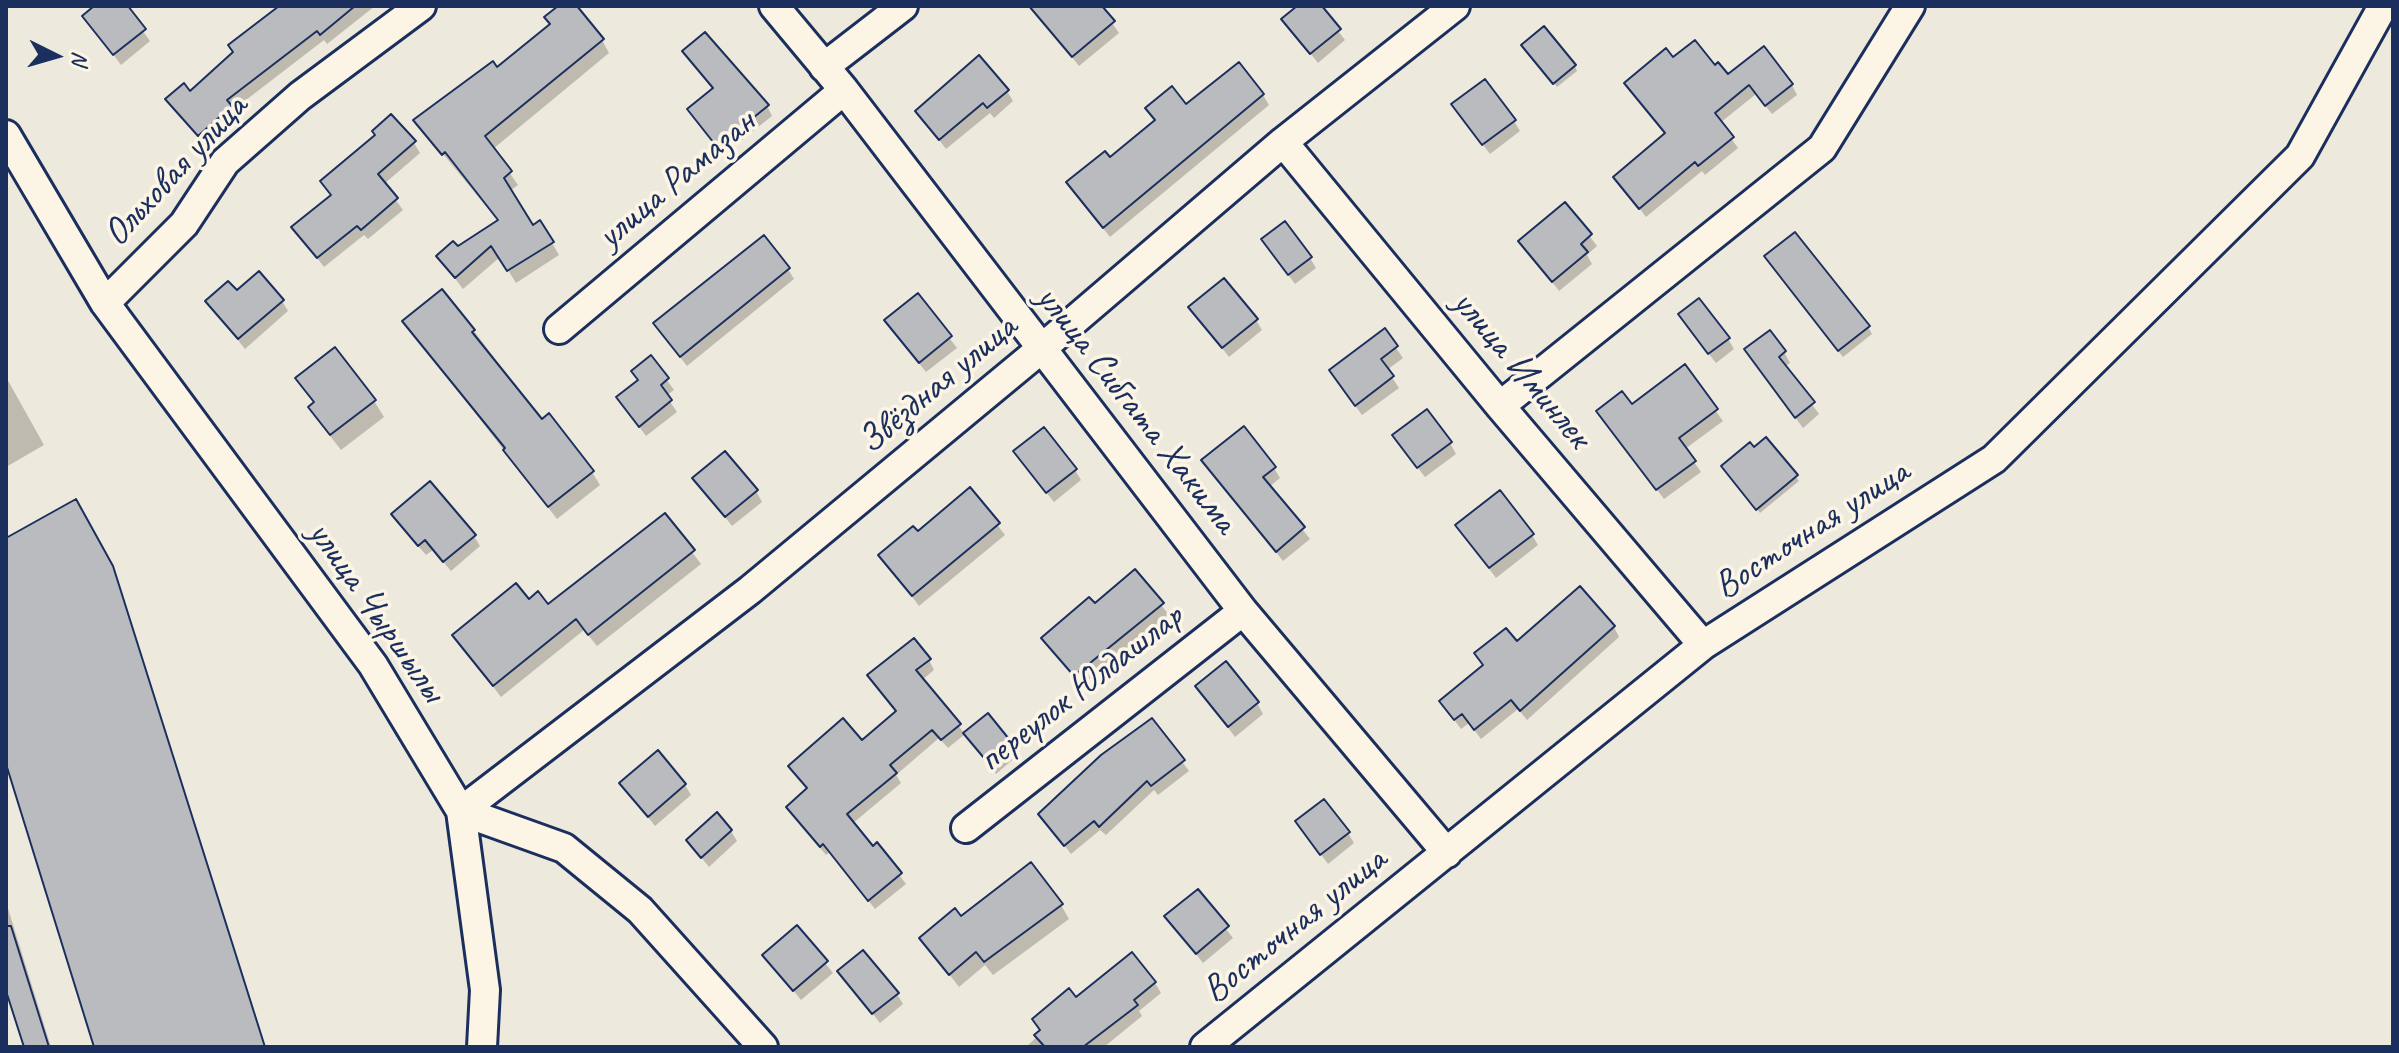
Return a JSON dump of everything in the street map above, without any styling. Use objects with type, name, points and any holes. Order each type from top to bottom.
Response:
[{"type":"street","name":"Ольховая улица","points":[[105,303],[184,224],[225,162],[300,96],[421,6]]},
{"type":"street","name":"улица Сибгата Хакима","points":[[774,6],[844,90],[1243,611],[1447,853]]},
{"type":"street","points":[[824,67],[903,6]]},
{"type":"street","name":"Звёздная улица","points":[[461,811],[750,590],[1041,349],[1283,142],[1455,6]]},
{"type":"street","points":[[1500,406],[1822,148],[1910,6]]},
{"type":"street","name":"Восточная улица","points":[[1205,1047],[1703,645],[1994,459],[2300,156],[2383,6]]},
{"type":"street","name":"улица Рамазан","points":[[559,329],[844,90]]},
{"type":"street","name":"улица Чыршылы","points":[[6,135],[105,303],[373,665],[461,811]]},
{"type":"street","name":"улица Иминлек","points":[[1283,142],[1500,406],[1703,645]]},
{"type":"street","name":"переулок Юлдашлар","points":[[966,828],[1243,611]]},
{"type":"street","points":[[482,1047],[485,990],[461,811],[564,848],[640,910],[763,1047]]},
{"type":"building","points":[[94,6],[128,6],[146,29],[113,55],[82,16]]},
{"type":"building","points":[[279,6],[355,6],[320,35],[317,31],[227,100],[232,106],[198,136],[165,99],[184,83],[190,91],[233,52],[228,45]]},
{"type":"building","points":[[558,6],[577,6],[604,39],[485,136],[512,171],[504,178],[533,225],[540,220],[554,242],[507,271],[491,246],[455,278],[436,256],[453,241],[458,246],[498,220],[445,152],[442,155],[413,120],[493,61],[497,67],[550,24],[544,17]]},
{"type":"building","points":[[1029,6],[1102,6],[1115,21],[1072,57]]},
{"type":"building","points":[[1297,6],[1322,6],[1341,29],[1310,54],[1281,19]]},
{"type":"building","points":[[1544,26],[1576,65],[1553,84],[1521,45]]},
{"type":"building","points":[[705,32],[769,105],[717,147],[687,109],[713,88],[682,51]]},
{"type":"building","points":[[1695,40],[1715,65],[1718,62],[1728,74],[1764,46],[1793,84],[1765,106],[1749,85],[1715,113],[1734,137],[1698,166],[1695,162],[1639,209],[1613,177],[1665,133],[1624,83],[1666,48],[1673,57]]},
{"type":"building","points":[[979,55],[1009,90],[987,108],[983,103],[939,140],[915,111]]},
{"type":"building","points":[[1239,62],[1264,94],[1103,228],[1066,182],[1105,151],[1110,157],[1155,120],[1145,108],[1172,86],[1186,104]]},
{"type":"building","points":[[1485,79],[1516,120],[1482,145],[1451,104]]},
{"type":"building","points":[[391,114],[416,141],[378,174],[398,198],[361,230],[357,226],[317,258],[291,227],[331,195],[320,181],[375,135],[372,131]]},
{"type":"building","points":[[1565,202],[1592,234],[1581,244],[1588,252],[1552,282],[1518,241]]},
{"type":"building","points":[[1285,221],[1312,257],[1288,275],[1261,239]]},
{"type":"building","points":[[1795,232],[1870,326],[1838,351],[1764,256]]},
{"type":"building","points":[[764,235],[790,268],[680,357],[653,323]]},
{"type":"building","points":[[259,271],[284,300],[238,339],[205,301],[228,281],[237,290]]},
{"type":"building","points":[[1224,278],[1258,319],[1222,348],[1188,307]]},
{"type":"building","points":[[442,289],[475,330],[472,332],[542,419],[549,413],[594,471],[548,507],[503,450],[505,448],[402,321]]},
{"type":"building","points":[[918,293],[952,336],[919,363],[884,320]]},
{"type":"building","points":[[1699,298],[1730,338],[1708,354],[1678,314]]},
{"type":"building","points":[[1385,328],[1398,346],[1381,359],[1394,376],[1355,406],[1329,370]]},
{"type":"building","points":[[1770,330],[1786,351],[1779,357],[1815,402],[1795,418],[1744,349]]},
{"type":"building","points":[[335,347],[376,400],[330,435],[308,407],[314,402],[295,378]]},
{"type":"building","points":[[651,355],[669,378],[661,385],[672,400],[639,427],[616,397],[638,380],[631,371]]},
{"type":"building","points":[[1685,364],[1718,409],[1679,438],[1696,461],[1656,490],[1596,411],[1622,391],[1632,404]]},
{"type":"building","points":[[1427,409],[1452,442],[1417,468],[1392,435]]},
{"type":"building","points":[[1244,426],[1276,467],[1263,477],[1305,527],[1276,552],[1201,460]]},
{"type":"building","points":[[1044,427],[1077,469],[1046,493],[1013,451]]},
{"type":"building","points":[[1766,437],[1798,475],[1756,510],[1721,466],[1750,442],[1754,447]]},
{"type":"building","points":[[725,451],[758,490],[725,517],[692,478]]},
{"type":"building","points":[[430,481],[476,535],[443,562],[425,540],[418,546],[391,514]]},
{"type":"building","points":[[970,487],[1000,523],[912,596],[878,555],[913,526],[918,531]]},
{"type":"building","points":[[1500,490],[1534,534],[1489,568],[1455,525]]},
{"type":"building","points":[[76,499],[113,566],[265,1047],[94,1047],[6,764],[6,538]]},
{"type":"building","points":[[665,513],[695,550],[588,635],[576,619],[493,686],[452,635],[516,583],[529,599],[538,591],[548,604]]},
{"type":"building","points":[[1135,569],[1164,603],[1074,676],[1041,638],[1089,597],[1095,603]]},
{"type":"building","points":[[1580,586],[1615,626],[1520,711],[1511,700],[1474,730],[1462,714],[1454,720],[1439,701],[1483,665],[1474,653],[1506,628],[1517,641]]},
{"type":"building","points":[[914,638],[931,659],[916,670],[961,724],[941,740],[932,730],[890,765],[897,773],[847,814],[873,846],[877,842],[902,873],[868,901],[823,844],[820,847],[786,807],[807,788],[788,766],[843,718],[862,740],[896,711],[867,675]]},
{"type":"building","points":[[1226,661],[1259,702],[1228,727],[1195,686]]},
{"type":"building","points":[[988,713],[1013,744],[989,764],[963,733]]},
{"type":"building","points":[[1152,718],[1185,760],[1151,786],[1147,781],[1099,827],[1094,821],[1064,846],[1038,814],[1101,755]]},
{"type":"building","points":[[658,750],[686,784],[648,817],[619,783]]},
{"type":"building","points":[[1324,799],[1350,832],[1320,855],[1295,821]]},
{"type":"building","points":[[717,812],[732,830],[701,858],[686,840]]},
{"type":"building","points":[[1031,862],[1063,904],[984,962],[976,952],[949,975],[919,938],[955,908],[961,916]]},
{"type":"building","points":[[1198,889],[1229,926],[1196,954],[1164,916]]},
{"type":"building","points":[[797,925],[828,961],[793,991],[762,955]]},
{"type":"building","points":[[6,926],[11,926],[49,1047],[24,1047],[6,991]]},
{"type":"building","points":[[863,950],[899,993],[872,1014],[837,971]]},
{"type":"building","points":[[1132,952],[1156,982],[1134,1000],[1138,1005],[1083,1047],[1045,1047],[1034,1035],[1040,1030],[1032,1019],[1069,988],[1076,997]]}]
